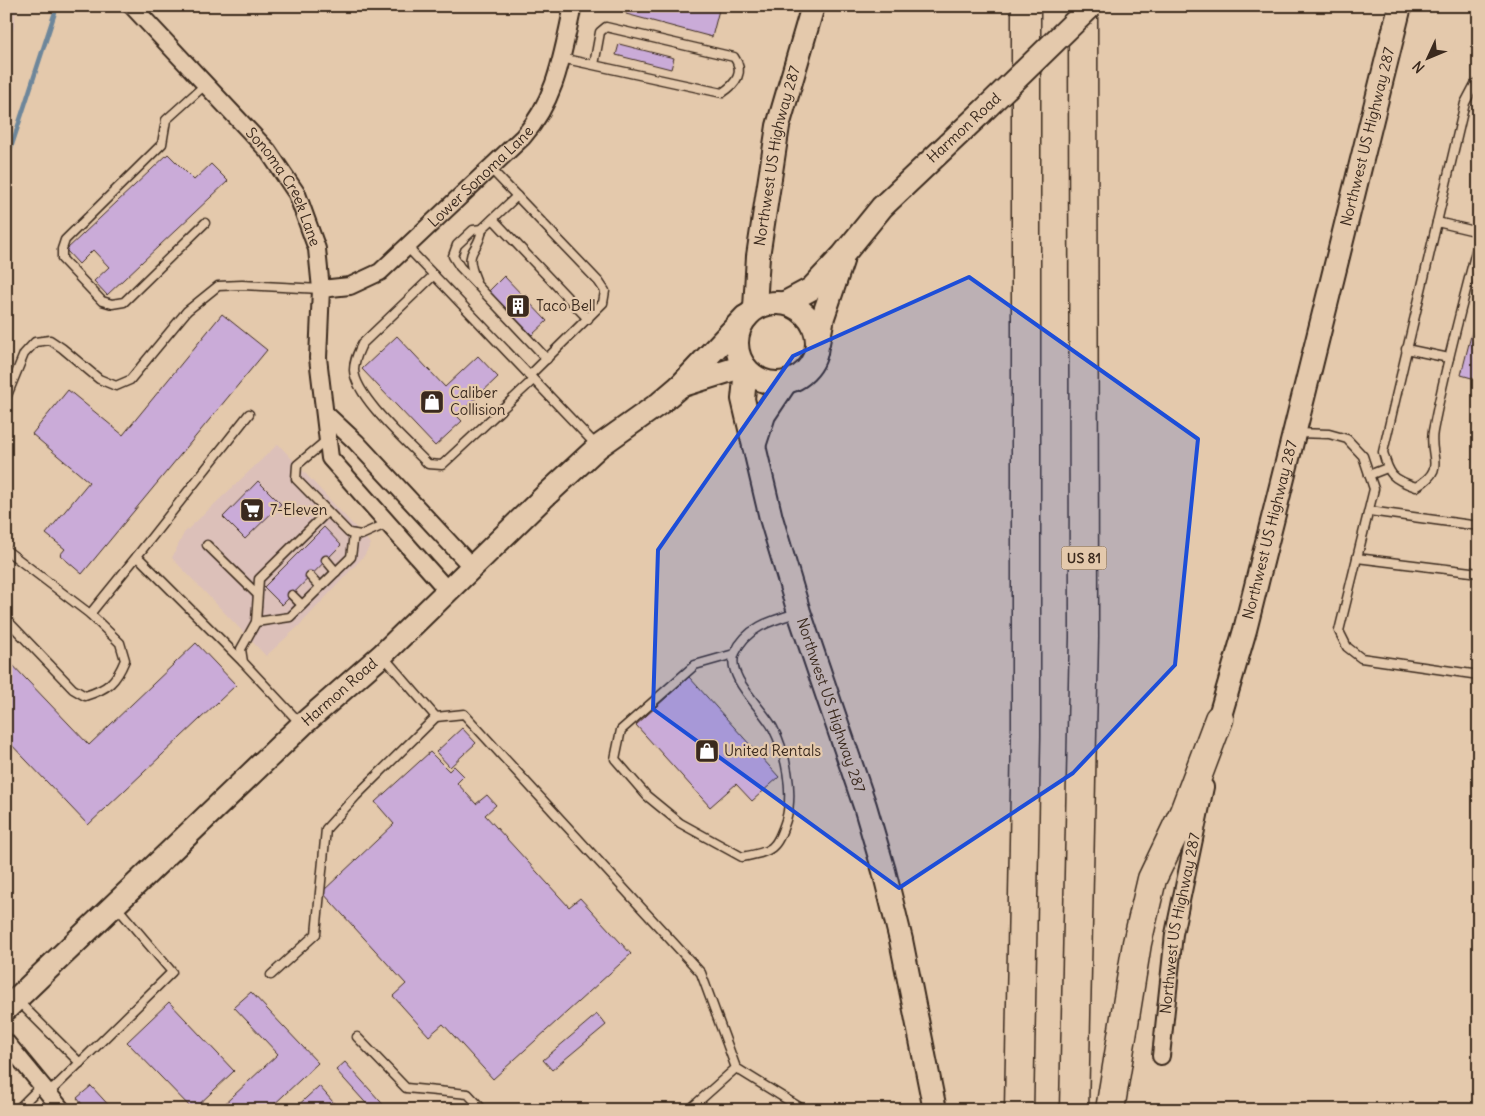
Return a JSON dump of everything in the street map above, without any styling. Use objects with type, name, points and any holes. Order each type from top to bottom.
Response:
[{"type":"highway","points":[[1019,1110],[1026,736],[1026,6]]},
{"type":"highway","name":"US 81","points":[[1074,1110],[1084,636],[1083,6]]},
{"type":"highway","points":[[1110,1110],[1137,943],[1152,879],[1184,812],[1219,719]]},
{"type":"main road","name":"Northwest US Highway 287","points":[[750,312],[778,126],[813,6]]},
{"type":"main road","name":"Harmon Road","points":[[785,303],[811,290],[843,256],[882,207],[982,113],[1091,6]]},
{"type":"main road","name":"Northwest US Highway 287","points":[[1219,719],[1245,630],[1400,6]]},
{"type":"main road","name":"Harmon Road","points":[[816,354],[823,317],[843,256]]},
{"type":"main road","points":[[770,303],[785,303],[795,306],[811,322],[816,337],[816,354],[810,366],[800,376],[786,382],[771,383],[757,378],[745,368],[738,355],[736,341],[738,328],[750,312],[770,303]]},
{"type":"main road","name":"Harmon Road","points":[[11,1004],[302,725],[382,654],[471,566],[598,447],[660,403],[680,386],[750,312]]},
{"type":"main road","name":"Northwest US Highway 287","points":[[745,368],[743,399],[771,518],[799,612],[865,806],[884,871],[901,940],[935,1110]]},
{"type":"main road","name":"Harmon Road","points":[[680,386],[745,368]]},
{"type":"main road","points":[[753,447],[764,415],[786,382]]},
{"type":"street","name":"Sonoma Creek Lane","points":[[132,6],[268,151],[298,194],[317,248],[321,289],[318,358],[330,458],[447,590]]},
{"type":"street","name":"Lower Sonoma Lane","points":[[321,289],[350,286],[367,280],[380,272],[537,121],[556,84],[573,6]]},
{"type":"street","points":[[326,414],[356,442],[471,566]]},
{"type":"street","name":"Northwest US Highway 287","points":[[1161,1056],[1174,934],[1219,719]]},
{"type":"street","points":[[6,1042],[62,1110]]},
{"type":"lane","points":[[561,58],[722,93],[731,86],[739,75],[740,65],[734,57],[606,26],[600,32],[594,65]]},
{"type":"lane","points":[[1479,83],[1475,84],[1465,103],[1383,452],[1389,472],[1399,482],[1416,487],[1427,480],[1436,464],[1432,436],[1448,358],[1479,239]]},
{"type":"lane","points":[[206,84],[166,120],[162,144],[66,240],[62,249],[62,259],[102,301],[112,304],[124,302],[206,223]]},
{"type":"lane","points":[[434,275],[362,344],[356,357],[354,370],[358,384],[366,399],[428,464],[442,465],[531,378],[547,359],[603,303],[606,297],[605,291],[599,282],[490,168]]},
{"type":"lane","points":[[517,196],[482,229],[473,230],[454,250],[455,261],[547,359]]},
{"type":"lane","points":[[493,219],[588,319]]},
{"type":"lane","points":[[1437,222],[1479,232]]},
{"type":"lane","points":[[478,286],[470,258],[472,251],[481,239],[482,229]]},
{"type":"lane","points":[[407,247],[598,447]]},
{"type":"lane","points":[[6,398],[24,354],[35,342],[50,340],[99,379],[116,386],[130,380],[187,311],[218,286],[321,289]]},
{"type":"lane","points":[[1406,349],[1448,358]]},
{"type":"lane","points":[[90,614],[249,414]]},
{"type":"lane","points":[[1294,433],[1329,434],[1347,438],[1363,456],[1374,489],[1339,631],[1347,647],[1361,658],[1479,676]]},
{"type":"lane","points":[[329,438],[297,465],[296,479],[349,533],[361,536],[388,523]]},
{"type":"lane","points":[[1369,475],[1388,468]]},
{"type":"lane","points":[[1369,510],[1479,526]]},
{"type":"lane","points":[[242,662],[241,649],[256,622],[259,579],[327,512]]},
{"type":"lane","points":[[256,622],[290,616],[351,557],[354,534]]},
{"type":"lane","points":[[302,536],[309,542]]},
{"type":"lane","points":[[207,545],[257,594]]},
{"type":"lane","points":[[6,550],[90,614],[120,643],[125,660],[119,675],[103,691],[85,696],[73,689],[6,619]]},
{"type":"lane","points":[[286,552],[293,558]]},
{"type":"lane","points":[[137,556],[302,725]]},
{"type":"lane","points":[[1357,558],[1479,573]]},
{"type":"lane","points":[[326,560],[336,572]]},
{"type":"lane","points":[[268,569],[275,577]]},
{"type":"lane","points":[[310,576],[320,587]]},
{"type":"lane","points":[[292,594],[302,605]]},
{"type":"lane","points":[[734,654],[735,675],[773,729],[789,774],[789,811],[778,843],[764,853],[742,858],[680,824],[647,796],[616,759],[622,730],[695,665],[734,654],[747,636],[765,623],[799,612]]},
{"type":"lane","points":[[382,654],[436,717]]},
{"type":"lane","points":[[271,975],[316,934],[326,829],[356,796],[436,717],[464,714],[701,973],[736,1068],[804,1110]]},
{"type":"lane","points":[[17,1110],[80,1063],[172,972],[116,905]]},
{"type":"lane","points":[[11,1004],[80,1063]]},
{"type":"lane","points":[[357,1037],[406,1088],[468,1094],[483,1110]]},
{"type":"lane","points":[[689,1110],[736,1068]]},
{"type":"highlighted area","points":[[969,277],[1198,439],[1175,665],[1073,773],[899,888],[653,709],[658,550],[793,356]]},
{"type":"shaded area","points":[[6,6],[16,6],[14,29],[6,36]]},
{"type":"shaded area","points":[[278,444],[371,544],[364,556],[301,624],[266,656],[172,558],[184,533]]},
{"type":"building","points":[[628,6],[720,6],[712,37],[626,14]]},
{"type":"building","points":[[619,44],[674,58],[671,69],[616,55]]},
{"type":"building","points":[[168,154],[194,180],[211,164],[228,181],[107,295],[94,281],[109,267],[93,250],[79,264],[66,250]]},
{"type":"building","name":"Taco Bell","points":[[504,276],[547,321],[532,335],[489,291]]},
{"type":"building","points":[[1479,304],[1479,380],[1461,375]]},
{"type":"building","points":[[222,314],[267,350],[82,574],[60,555],[65,549],[46,534],[89,482],[32,434],[68,390],[123,435]]},
{"type":"building","name":"Caliber Collision","points":[[397,336],[445,387],[478,356],[498,377],[457,416],[462,421],[435,446],[362,369]]},
{"type":"building","name":"7-Eleven","points":[[258,481],[281,504],[245,539],[223,517]]},
{"type":"building","name":"7-Eleven","points":[[324,527],[341,545],[282,605],[264,587]]},
{"type":"building","points":[[196,643],[236,685],[88,825],[6,739],[6,658],[89,745]]},
{"type":"building","name":"United Rentals","points":[[689,677],[779,777],[752,801],[736,784],[710,807],[636,725]]},
{"type":"building","points":[[462,728],[476,743],[450,767],[436,752]]},
{"type":"building","points":[[430,752],[449,771],[454,766],[464,776],[457,783],[476,804],[487,795],[496,805],[485,815],[569,907],[580,898],[631,954],[493,1079],[443,1024],[429,1036],[393,996],[406,984],[322,892],[394,824],[375,802]]},
{"type":"building","points":[[251,992],[318,1063],[268,1110],[218,1110],[278,1054],[234,1007]]},
{"type":"building","points":[[169,1002],[234,1071],[193,1110],[127,1042]]},
{"type":"building","points":[[597,1014],[606,1025],[552,1070],[543,1060]]},
{"type":"building","points":[[345,1062],[388,1110],[372,1110],[336,1070]]},
{"type":"building","points":[[91,1086],[113,1110],[87,1110],[77,1098]]},
{"type":"building","points":[[319,1086],[340,1110],[293,1110]]},
{"type":"waterway","points":[[6,163],[57,6]]},
{"type":"place","name":"Taco Bell","points":[[518,306]]},
{"type":"place","name":"Caliber Collision","points":[[432,402]]},
{"type":"place","name":"7-Eleven","points":[[252,510]]},
{"type":"place","name":"United Rentals","points":[[707,751]]}]
